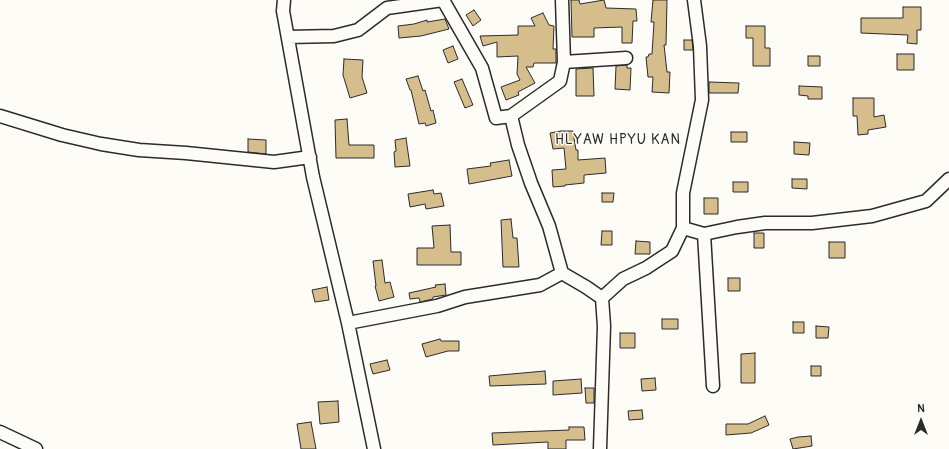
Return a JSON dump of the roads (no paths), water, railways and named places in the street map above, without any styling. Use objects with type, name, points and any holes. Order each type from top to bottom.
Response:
[{"type":"street","points":[[284,0],[283,11],[313,177],[348,322],[374,449]]},
{"type":"street","points":[[288,37],[334,36],[358,30],[387,8],[443,0],[482,68],[496,118],[511,116],[560,82],[564,62],[562,0]]},
{"type":"street","points":[[602,298],[623,279],[646,268],[672,251],[683,228],[683,193],[702,100],[700,46],[694,0]]},
{"type":"street","points":[[564,62],[626,58]]},
{"type":"street","points":[[0,116],[62,135],[101,144],[138,150],[186,153],[274,162],[310,157]]},
{"type":"street","points":[[511,116],[518,145],[531,183],[549,226],[562,273],[602,298]]},
{"type":"street","points":[[683,228],[704,234],[765,223],[812,223],[872,216],[926,201],[949,179]]},
{"type":"street","points":[[704,234],[713,386]]},
{"type":"street","points":[[348,322],[437,306],[465,297],[540,285],[562,273]]},
{"type":"street","points":[[600,449],[604,326],[602,298]]},
{"type":"street","points":[[0,432],[36,449]]},
{"type":"district","name":"HLYAW HPYU KAN","points":[[618,140]]}]
